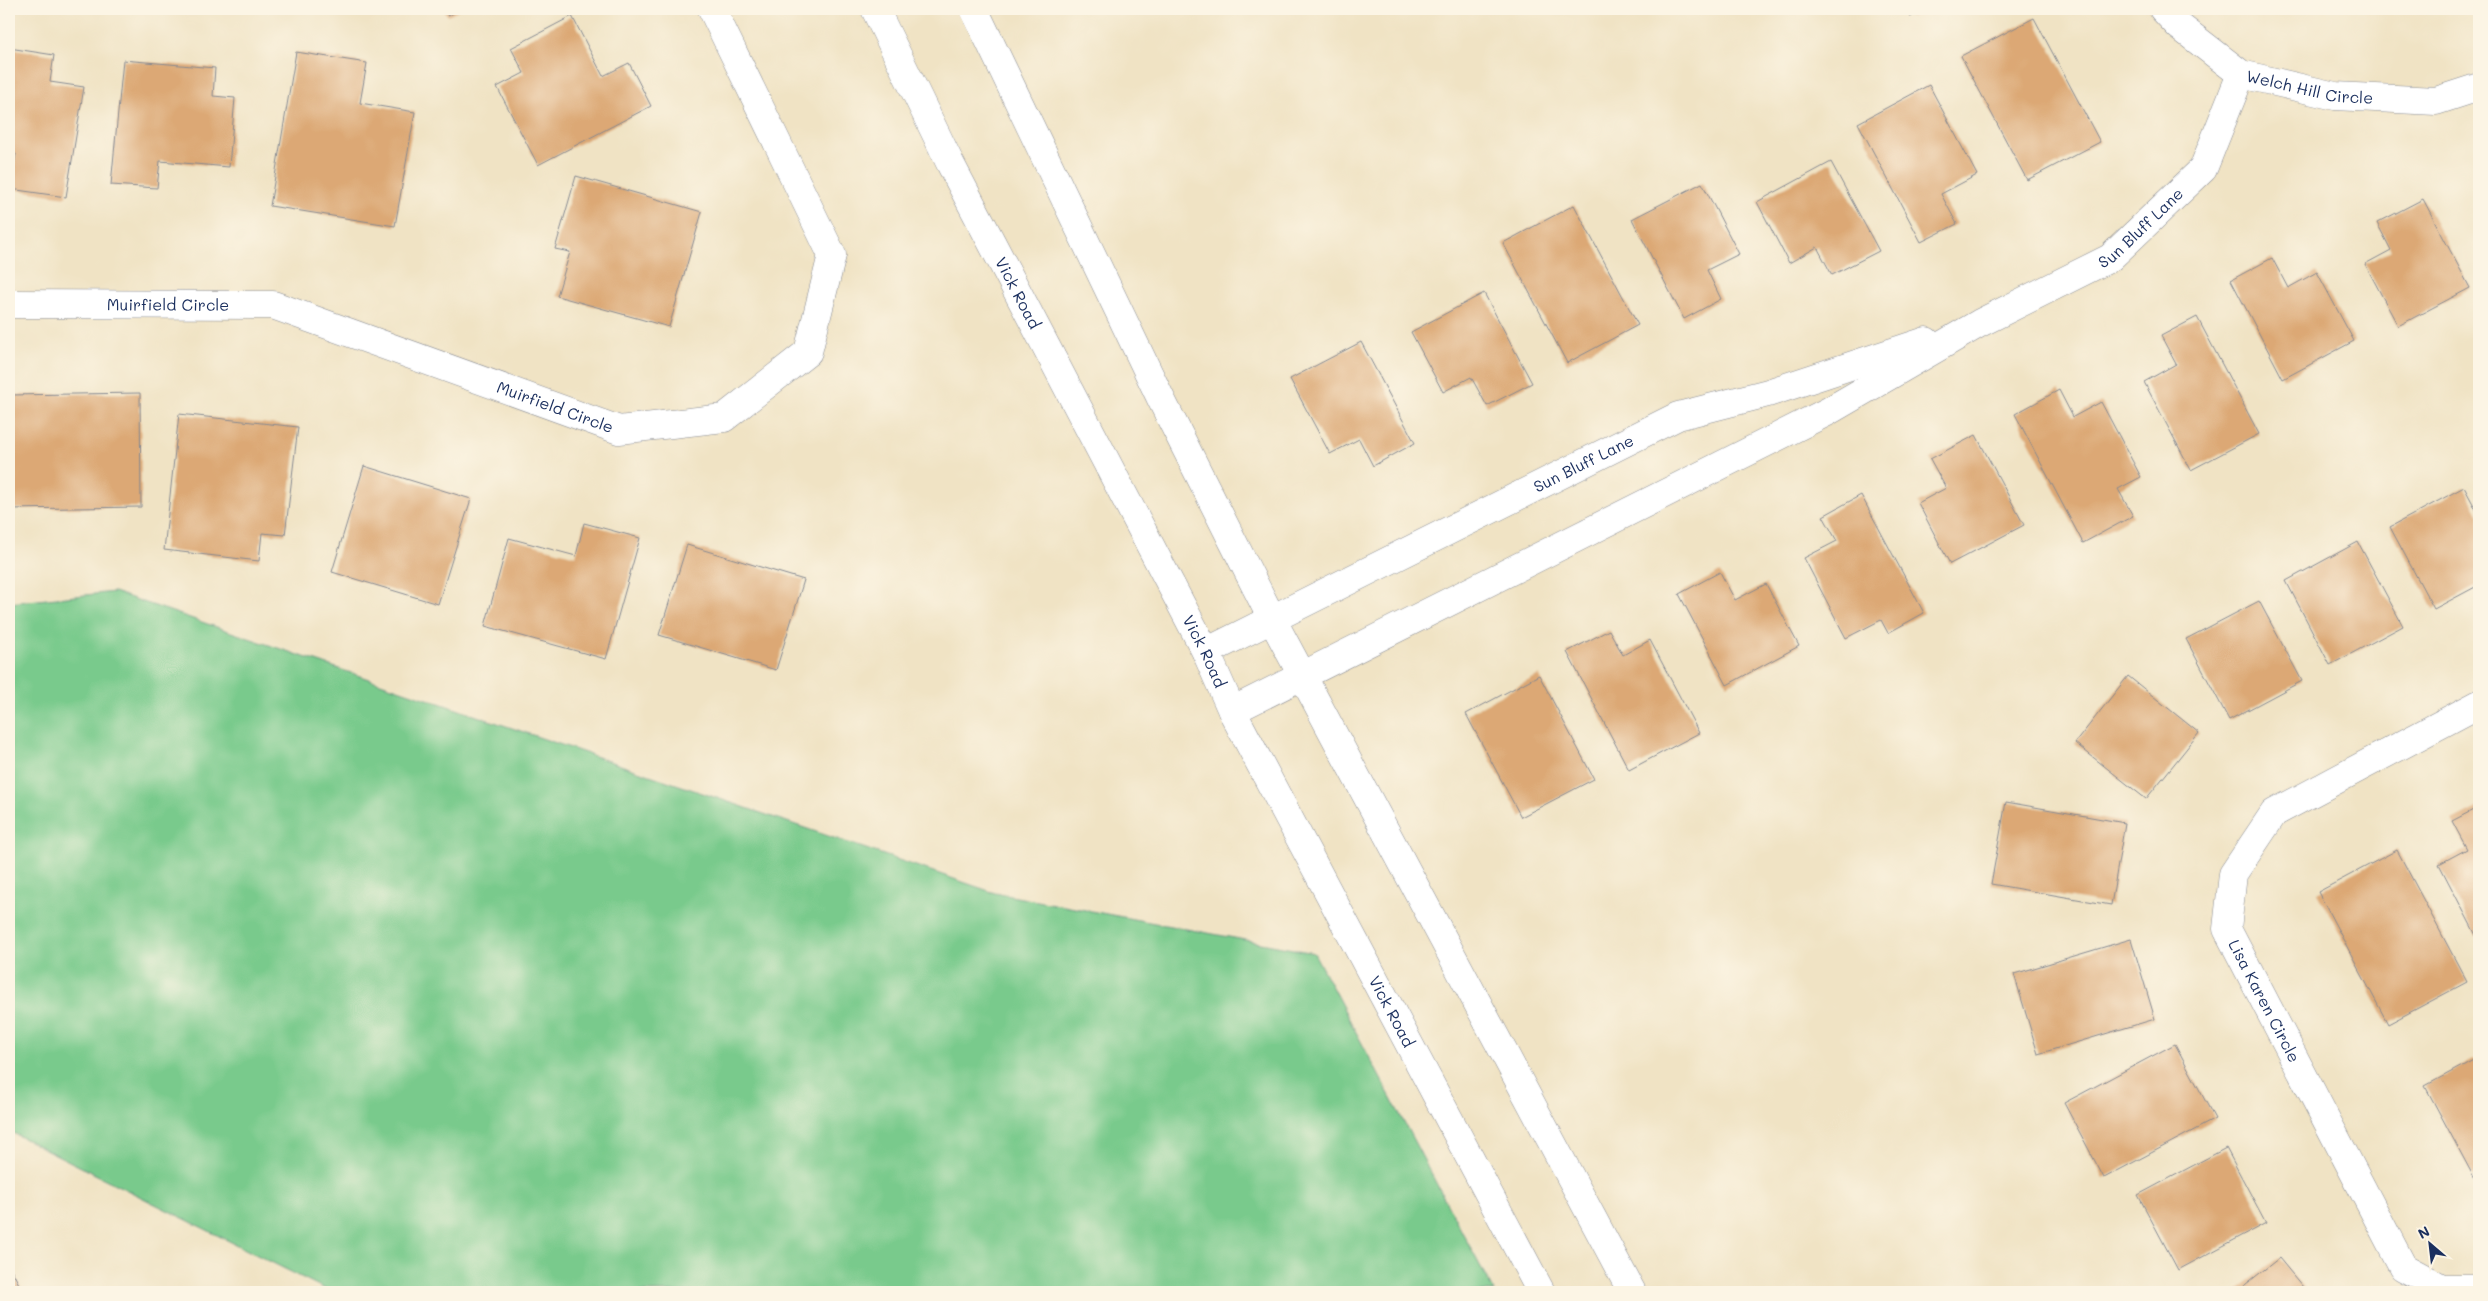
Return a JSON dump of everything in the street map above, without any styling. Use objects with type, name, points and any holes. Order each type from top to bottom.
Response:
[{"type":"street","name":"Muirfield Circle","points":[[9,304],[273,305],[619,430],[724,418],[808,352],[832,255],[712,9]]},
{"type":"street","name":"Vick Road","points":[[875,9],[950,163],[1206,652],[1232,711],[1541,1292]]},
{"type":"street","points":[[974,9],[1162,401],[1272,619],[1632,1292]]},
{"type":"street","name":"Welch Hill Circle","points":[[2163,9],[2179,26],[2241,74],[2335,96],[2436,101],[2479,87]]},
{"type":"street","name":"Sun Bluff Lane","points":[[1232,711],[1818,416],[1980,323],[2110,258],[2204,169],[2241,74]]},
{"type":"street","name":"Sun Bluff Lane","points":[[1206,652],[1678,416],[1768,393],[1980,323]]},
{"type":"street","name":"Lisa Karen Circle","points":[[2479,704],[2274,813],[2233,874],[2227,929],[2403,1267],[2442,1288],[2479,1288]]},
{"type":"green space","points":[[114,592],[995,893],[1314,953],[1494,1292],[331,1292],[9,1131],[9,603]]},
{"type":"building","points":[[443,9],[460,9],[448,16]]},
{"type":"building","points":[[1906,9],[1926,9],[1910,17]]},
{"type":"building","points":[[572,16],[603,76],[629,63],[651,106],[538,165],[497,87],[524,73],[511,48]]},
{"type":"building","points":[[2034,18],[2100,142],[2027,180],[1961,56]]},
{"type":"building","points":[[9,48],[54,55],[50,82],[84,87],[66,197],[10,189],[16,154],[9,153]]},
{"type":"building","points":[[296,52],[367,63],[360,103],[415,112],[395,226],[270,206]]},
{"type":"building","points":[[123,60],[215,68],[213,96],[235,98],[229,167],[160,161],[157,188],[111,185]]},
{"type":"building","points":[[1929,85],[1977,175],[1941,194],[1957,224],[1921,242],[1858,123]]},
{"type":"building","points":[[1831,162],[1879,251],[1832,275],[1817,247],[1789,263],[1757,202]]},
{"type":"building","points":[[576,176],[702,212],[669,327],[557,296],[570,252],[555,249]]},
{"type":"building","points":[[1702,183],[1739,254],[1707,270],[1721,299],[1684,319],[1632,219]]},
{"type":"building","points":[[2423,199],[2470,288],[2398,326],[2365,264],[2391,250],[2377,223]]},
{"type":"building","points":[[1574,205],[1638,325],[1567,363],[1503,243]]},
{"type":"building","points":[[2272,258],[2288,288],[2317,272],[2354,341],[2283,379],[2231,280]]},
{"type":"building","points":[[1484,293],[1532,383],[1487,406],[1471,377],[1443,392],[1411,332]]},
{"type":"building","points":[[2197,317],[2259,434],[2191,470],[2144,382],[2176,364],[2161,336]]},
{"type":"building","points":[[1361,342],[1415,443],[1373,466],[1359,439],[1330,454],[1290,379]]},
{"type":"building","points":[[2059,390],[2073,417],[2101,402],[2141,477],[2118,489],[2133,516],[2083,543],[2015,414]]},
{"type":"building","points":[[140,393],[141,507],[9,509],[9,395]]},
{"type":"building","points":[[179,414],[298,427],[285,535],[262,533],[259,561],[164,550]]},
{"type":"building","points":[[1976,435],[2024,525],[1950,564],[1918,503],[1946,488],[1930,459]]},
{"type":"building","points":[[364,466],[471,499],[438,604],[332,572]]},
{"type":"building","points":[[2464,487],[2479,515],[2479,585],[2434,609],[2390,527]]},
{"type":"building","points":[[1861,495],[1924,613],[1888,633],[1881,620],[1846,638],[1804,558],[1837,541],[1823,516]]},
{"type":"building","points":[[584,523],[640,538],[606,659],[485,626],[509,538],[576,556]]},
{"type":"building","points":[[2358,542],[2403,626],[2330,665],[2286,581]]},
{"type":"building","points":[[687,545],[804,580],[776,670],[659,635]]},
{"type":"building","points":[[1720,572],[1735,600],[1766,584],[1799,646],[1727,685],[1679,594]]},
{"type":"building","points":[[2259,601],[2302,681],[2229,720],[2186,639]]},
{"type":"building","points":[[1609,630],[1623,655],[1650,640],[1699,733],[1629,770],[1567,652]]},
{"type":"building","points":[[1539,675],[1594,779],[1521,817],[1466,714]]},
{"type":"building","points":[[2128,676],[2199,733],[2146,799],[2075,743]]},
{"type":"building","points":[[2006,802],[2125,823],[2111,905],[1991,884]]},
{"type":"building","points":[[2479,807],[2479,941],[2439,864],[2467,849],[2452,821]]},
{"type":"building","points":[[2397,850],[2467,982],[2388,1024],[2318,892]]},
{"type":"building","points":[[2131,939],[2155,1019],[2038,1054],[2014,974]]},
{"type":"building","points":[[2175,1044],[2215,1119],[2104,1178],[2064,1103]]},
{"type":"building","points":[[2479,1057],[2479,1184],[2478,1185],[2425,1086]]},
{"type":"building","points":[[2226,1148],[2266,1223],[2178,1270],[2138,1195]]},
{"type":"building","points":[[2279,1258],[2307,1292],[2236,1292]]},
{"type":"building","points":[[9,1265],[23,1292],[9,1292]]}]
